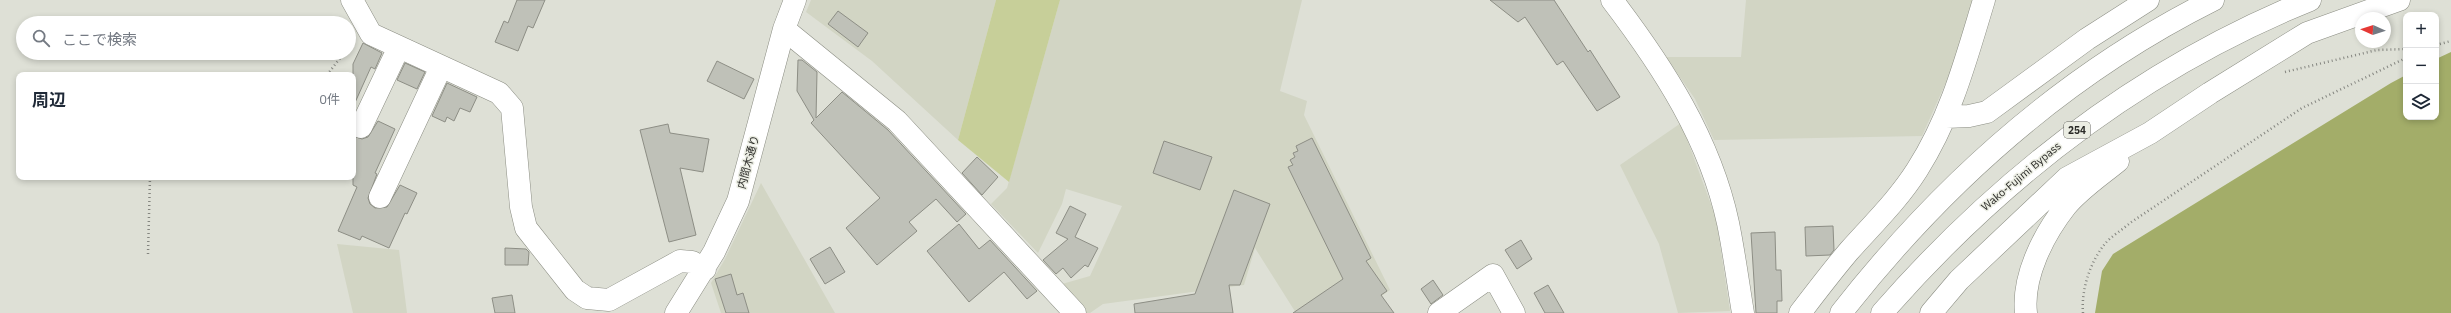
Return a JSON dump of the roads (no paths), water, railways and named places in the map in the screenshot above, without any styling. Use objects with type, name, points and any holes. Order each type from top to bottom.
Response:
[{"type":"main road","points":[[352,0],[371,34],[499,93],[512,108],[521,207],[526,228],[575,290],[584,306],[609,300],[680,261],[692,262],[705,269]]},
{"type":"main road","name":"内間木通り","points":[[676,313],[705,269],[738,201],[784,30],[795,0]]},
{"type":"main road","points":[[1612,0],[1672,87],[1687,112],[1702,145],[1728,222],[1743,313]]},
{"type":"main road","points":[[1800,313],[1849,251],[1901,193],[1918,170],[1946,117],[1960,80],[1984,0]]},
{"type":"main road","points":[[1946,117],[1969,116],[1987,112],[2087,39],[2148,0]]},
{"type":"main road","points":[[1841,313],[1884,261],[1933,207],[1969,171],[2035,113],[2130,46],[2213,0]]},
{"type":"main road","name":"Wako-Fujimi Bypass","points":[[1882,313],[1935,255],[2001,191],[2094,118],[2193,56],[2245,29],[2310,0]]},
{"type":"main road","points":[[1931,313],[1959,280],[2067,178],[2150,133],[2210,93],[2307,33],[2399,0]]},
{"type":"main road","points":[[784,30],[897,121],[1075,313]]},
{"type":"main road","points":[[361,127],[399,47]]},
{"type":"main road","points":[[380,197],[441,66]]},
{"type":"main road","points":[[2026,313],[2030,272],[2045,238],[2067,205],[2150,133]]},
{"type":"main road","points":[[1439,313],[1493,275],[1514,313]]}]
